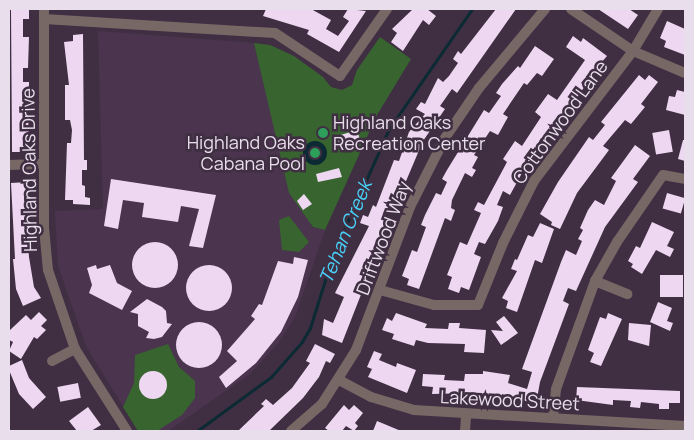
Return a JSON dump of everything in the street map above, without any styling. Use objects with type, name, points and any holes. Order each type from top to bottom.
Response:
[{"type":"street","points":[[44,14],[276,33],[340,76],[387,9]]},
{"type":"street","name":"Driftwood Way","points":[[291,431],[311,416],[339,380],[366,329],[410,207],[445,138],[485,81],[545,9]]},
{"type":"street","points":[[572,9],[632,51],[685,72]]},
{"type":"street","name":"Cottonwood Lane","points":[[380,290],[434,304],[478,305],[503,243],[534,182],[632,51],[658,9]]},
{"type":"street","name":"Highland Oaks Drive","points":[[44,14],[44,164],[48,270],[75,349],[127,431]]},
{"type":"street","points":[[9,165],[44,164]]},
{"type":"street","points":[[553,418],[556,390],[595,281],[617,242],[663,175],[685,179]]},
{"type":"street","points":[[595,281],[627,294]]},
{"type":"street","points":[[52,361],[75,349]]},
{"type":"street","name":"Lakewood Street","points":[[339,380],[371,397],[414,410],[466,415],[553,418],[624,427],[685,426]]},
{"type":"street","points":[[465,431],[466,415]]},
{"type":"shaded area","points":[[98,31],[254,43],[312,227],[325,230],[295,317],[279,342],[250,374],[168,431],[138,431],[86,346],[58,266],[55,211],[103,209]]},
{"type":"green space","name":"Highland Oaks Recreation Center","points":[[380,37],[411,59],[377,115],[325,230],[313,227],[289,193],[254,43],[270,45],[294,56],[323,77],[331,87],[342,90],[352,85],[357,70]]},
{"type":"green space","points":[[289,216],[309,242],[299,252],[282,250],[279,220]]},
{"type":"green space","points":[[168,344],[179,367],[195,381],[195,398],[182,415],[157,431],[138,431],[123,407],[134,383],[135,355]]},
{"type":"water","name":"Highland Oaks Cabana Pool","points":[[310,141],[320,141],[327,148],[327,158],[320,165],[310,165],[303,158],[303,148]]},
{"type":"building","points":[[11,9],[29,9],[29,19],[23,19],[23,37],[29,37],[28,68],[23,68],[23,82],[29,82],[29,93],[24,93],[23,111],[28,111],[29,144],[24,144],[24,152],[12,152]]},
{"type":"building","points":[[266,9],[311,9],[331,20],[326,29],[338,36],[349,21],[343,17],[348,9],[366,11],[339,52],[307,34],[309,30],[263,16]]},
{"type":"building","points":[[413,9],[427,9],[436,16],[429,25],[423,20],[403,51],[391,42],[397,33],[392,29]]},
{"type":"building","points":[[496,9],[516,9],[457,93],[452,89],[440,106],[445,109],[423,141],[398,200],[392,198],[384,216],[389,218],[368,272],[365,271],[357,290],[362,292],[342,343],[322,335],[324,319],[333,323],[344,297],[335,293],[369,226],[360,223],[363,215],[368,217],[373,205],[376,207],[394,160],[399,161],[409,132],[425,114],[416,109],[421,102],[425,104],[438,78],[443,82],[449,76],[458,63],[453,59],[458,51],[461,54]]},
{"type":"building","points":[[598,9],[629,9],[638,15],[628,29]]},
{"type":"building","points":[[667,21],[685,29],[685,55],[664,47],[666,41],[660,38]]},
{"type":"building","points":[[83,34],[84,160],[87,160],[87,170],[82,170],[82,185],[85,186],[85,197],[90,198],[90,205],[73,204],[73,200],[65,200],[67,143],[71,143],[72,130],[70,120],[65,120],[65,85],[69,85],[64,42],[73,41],[73,35]]},
{"type":"building","points":[[573,36],[581,42],[583,38],[607,56],[601,63],[606,66],[599,76],[592,70],[581,83],[585,86],[546,141],[541,138],[510,195],[503,191],[497,205],[503,207],[498,221],[485,244],[479,242],[474,254],[481,257],[469,290],[461,287],[459,293],[448,289],[452,277],[447,275],[460,242],[467,245],[481,213],[474,210],[478,202],[484,205],[507,162],[503,159],[515,141],[522,146],[541,117],[535,112],[548,94],[557,100],[585,60],[566,47]]},
{"type":"building","points":[[535,46],[554,59],[542,76],[537,73],[527,85],[524,83],[503,114],[508,117],[498,135],[490,131],[474,155],[478,157],[472,168],[476,170],[472,177],[465,173],[452,200],[451,208],[455,210],[451,221],[445,218],[419,289],[407,285],[409,279],[402,276],[412,250],[417,252],[426,227],[421,225],[425,215],[436,193],[441,195],[447,182],[442,179],[484,110],[489,113],[501,96],[496,93],[502,84],[518,66],[520,68]]},
{"type":"building","points":[[639,75],[645,80],[649,75],[658,82],[641,104],[645,107],[631,124],[625,120],[603,146],[609,150],[577,193],[560,229],[551,225],[552,222],[540,214],[558,182],[589,137],[593,140],[605,125],[601,122]]},
{"type":"building","points":[[677,90],[685,92],[685,115],[666,110],[669,96],[675,97]]},
{"type":"building","points":[[357,130],[360,140],[337,147],[334,137]]},
{"type":"building","points":[[669,130],[673,152],[656,155],[652,133]]},
{"type":"building","points":[[683,140],[685,140],[685,161],[678,159]]},
{"type":"building","points":[[635,145],[650,156],[633,179],[638,182],[605,227],[576,291],[568,288],[563,301],[569,304],[540,382],[536,404],[502,394],[501,398],[472,393],[432,394],[433,387],[422,386],[423,374],[445,375],[444,380],[464,381],[465,374],[483,374],[483,371],[510,375],[508,383],[527,389],[532,372],[522,369],[566,250],[576,255],[582,241],[578,239],[583,230],[580,228],[588,210],[595,200],[604,205],[616,181],[611,178]]},
{"type":"building","points":[[339,168],[342,177],[318,182],[316,174]]},
{"type":"building","points":[[111,179],[216,195],[203,248],[189,246],[199,209],[181,206],[178,222],[142,217],[144,203],[123,200],[118,229],[104,226]]},
{"type":"building","points":[[28,182],[29,216],[26,216],[29,257],[34,287],[41,298],[23,306],[16,289],[13,259],[15,259],[11,183]]},
{"type":"building","points":[[667,193],[685,198],[681,214],[663,208]]},
{"type":"building","points":[[304,194],[312,204],[303,210],[297,201]]},
{"type":"building","points":[[652,222],[674,232],[667,246],[674,249],[670,257],[656,250],[642,274],[631,267],[633,264],[628,261],[636,246],[640,248]]},
{"type":"building","points":[[540,223],[554,229],[542,263],[535,260],[517,312],[506,308],[508,301],[502,298],[517,271],[511,269],[515,259],[517,260],[528,235],[533,237]]},
{"type":"building","points":[[160,242],[172,248],[177,256],[177,274],[172,282],[164,287],[150,288],[138,282],[133,274],[132,260],[138,248],[146,243]]},
{"type":"building","points":[[294,257],[308,260],[298,297],[281,332],[256,363],[226,388],[219,377],[237,361],[227,351],[255,319],[251,316],[259,304],[262,305],[278,261],[293,264]]},
{"type":"building","points":[[96,265],[97,269],[110,265],[117,283],[132,291],[122,310],[89,293],[92,285],[87,268]]},
{"type":"building","points":[[214,265],[218,266],[228,275],[231,279],[231,297],[222,307],[214,311],[204,311],[196,307],[187,297],[186,283],[190,275],[200,266]]},
{"type":"building","points":[[660,275],[683,275],[683,297],[660,297]]},
{"type":"building","points":[[147,299],[166,311],[167,323],[172,324],[162,337],[146,338],[149,332],[138,326],[138,314],[130,312]]},
{"type":"building","points":[[658,302],[672,308],[667,321],[673,323],[670,331],[650,322]]},
{"type":"building","points":[[39,312],[47,320],[41,326],[46,330],[37,339],[34,337],[21,359],[9,351],[13,342],[9,340],[9,331],[26,315],[31,320]]},
{"type":"building","points":[[396,313],[427,324],[425,328],[448,329],[449,323],[460,323],[459,328],[486,330],[484,353],[464,352],[465,344],[428,343],[416,340],[414,346],[392,339],[394,334],[382,330],[387,318],[392,321]]},
{"type":"building","points":[[608,313],[622,319],[601,366],[590,362],[594,353],[588,350],[600,317],[606,319]]},
{"type":"building","points":[[504,316],[518,333],[501,345],[491,330],[503,331],[496,322]]},
{"type":"building","points":[[204,322],[216,328],[221,336],[221,354],[216,362],[208,367],[194,368],[182,362],[177,354],[176,340],[182,328],[190,323]]},
{"type":"building","points":[[629,323],[651,325],[649,346],[628,340]]},
{"type":"building","points":[[315,344],[335,354],[330,363],[326,361],[319,377],[303,398],[269,431],[238,431],[264,406],[261,404],[266,399],[273,405],[292,388],[310,363],[306,361]]},
{"type":"building","points":[[374,351],[382,354],[379,360],[396,367],[397,363],[416,370],[407,393],[368,377],[372,369],[367,367]]},
{"type":"building","points":[[22,360],[29,378],[46,397],[33,409],[19,394],[9,370],[9,366]]},
{"type":"building","points":[[153,371],[163,375],[167,385],[163,395],[153,399],[143,395],[139,385],[143,375]]},
{"type":"building","points":[[78,383],[81,398],[60,402],[57,387]]},
{"type":"building","points":[[577,387],[680,391],[680,403],[669,403],[669,409],[659,409],[659,404],[641,402],[640,408],[630,407],[631,401],[613,400],[613,405],[576,400]]},
{"type":"building","points":[[344,405],[349,410],[354,405],[363,413],[355,423],[358,426],[354,431],[346,426],[342,431],[329,431],[325,428]]},
{"type":"building","points":[[88,407],[101,425],[91,431],[77,431],[69,421]]},
{"type":"building","points":[[377,421],[401,431],[373,431]]},
{"type":"waterway","name":"Tehan Creek","points":[[197,431],[271,377],[302,342],[310,328],[334,252],[389,129],[472,9]]},
{"type":"place","name":"Highland Oaks Recreation Center","points":[[323,133]]},
{"type":"place","name":"Highland Oaks Cabana Pool","points":[[315,153]]}]
